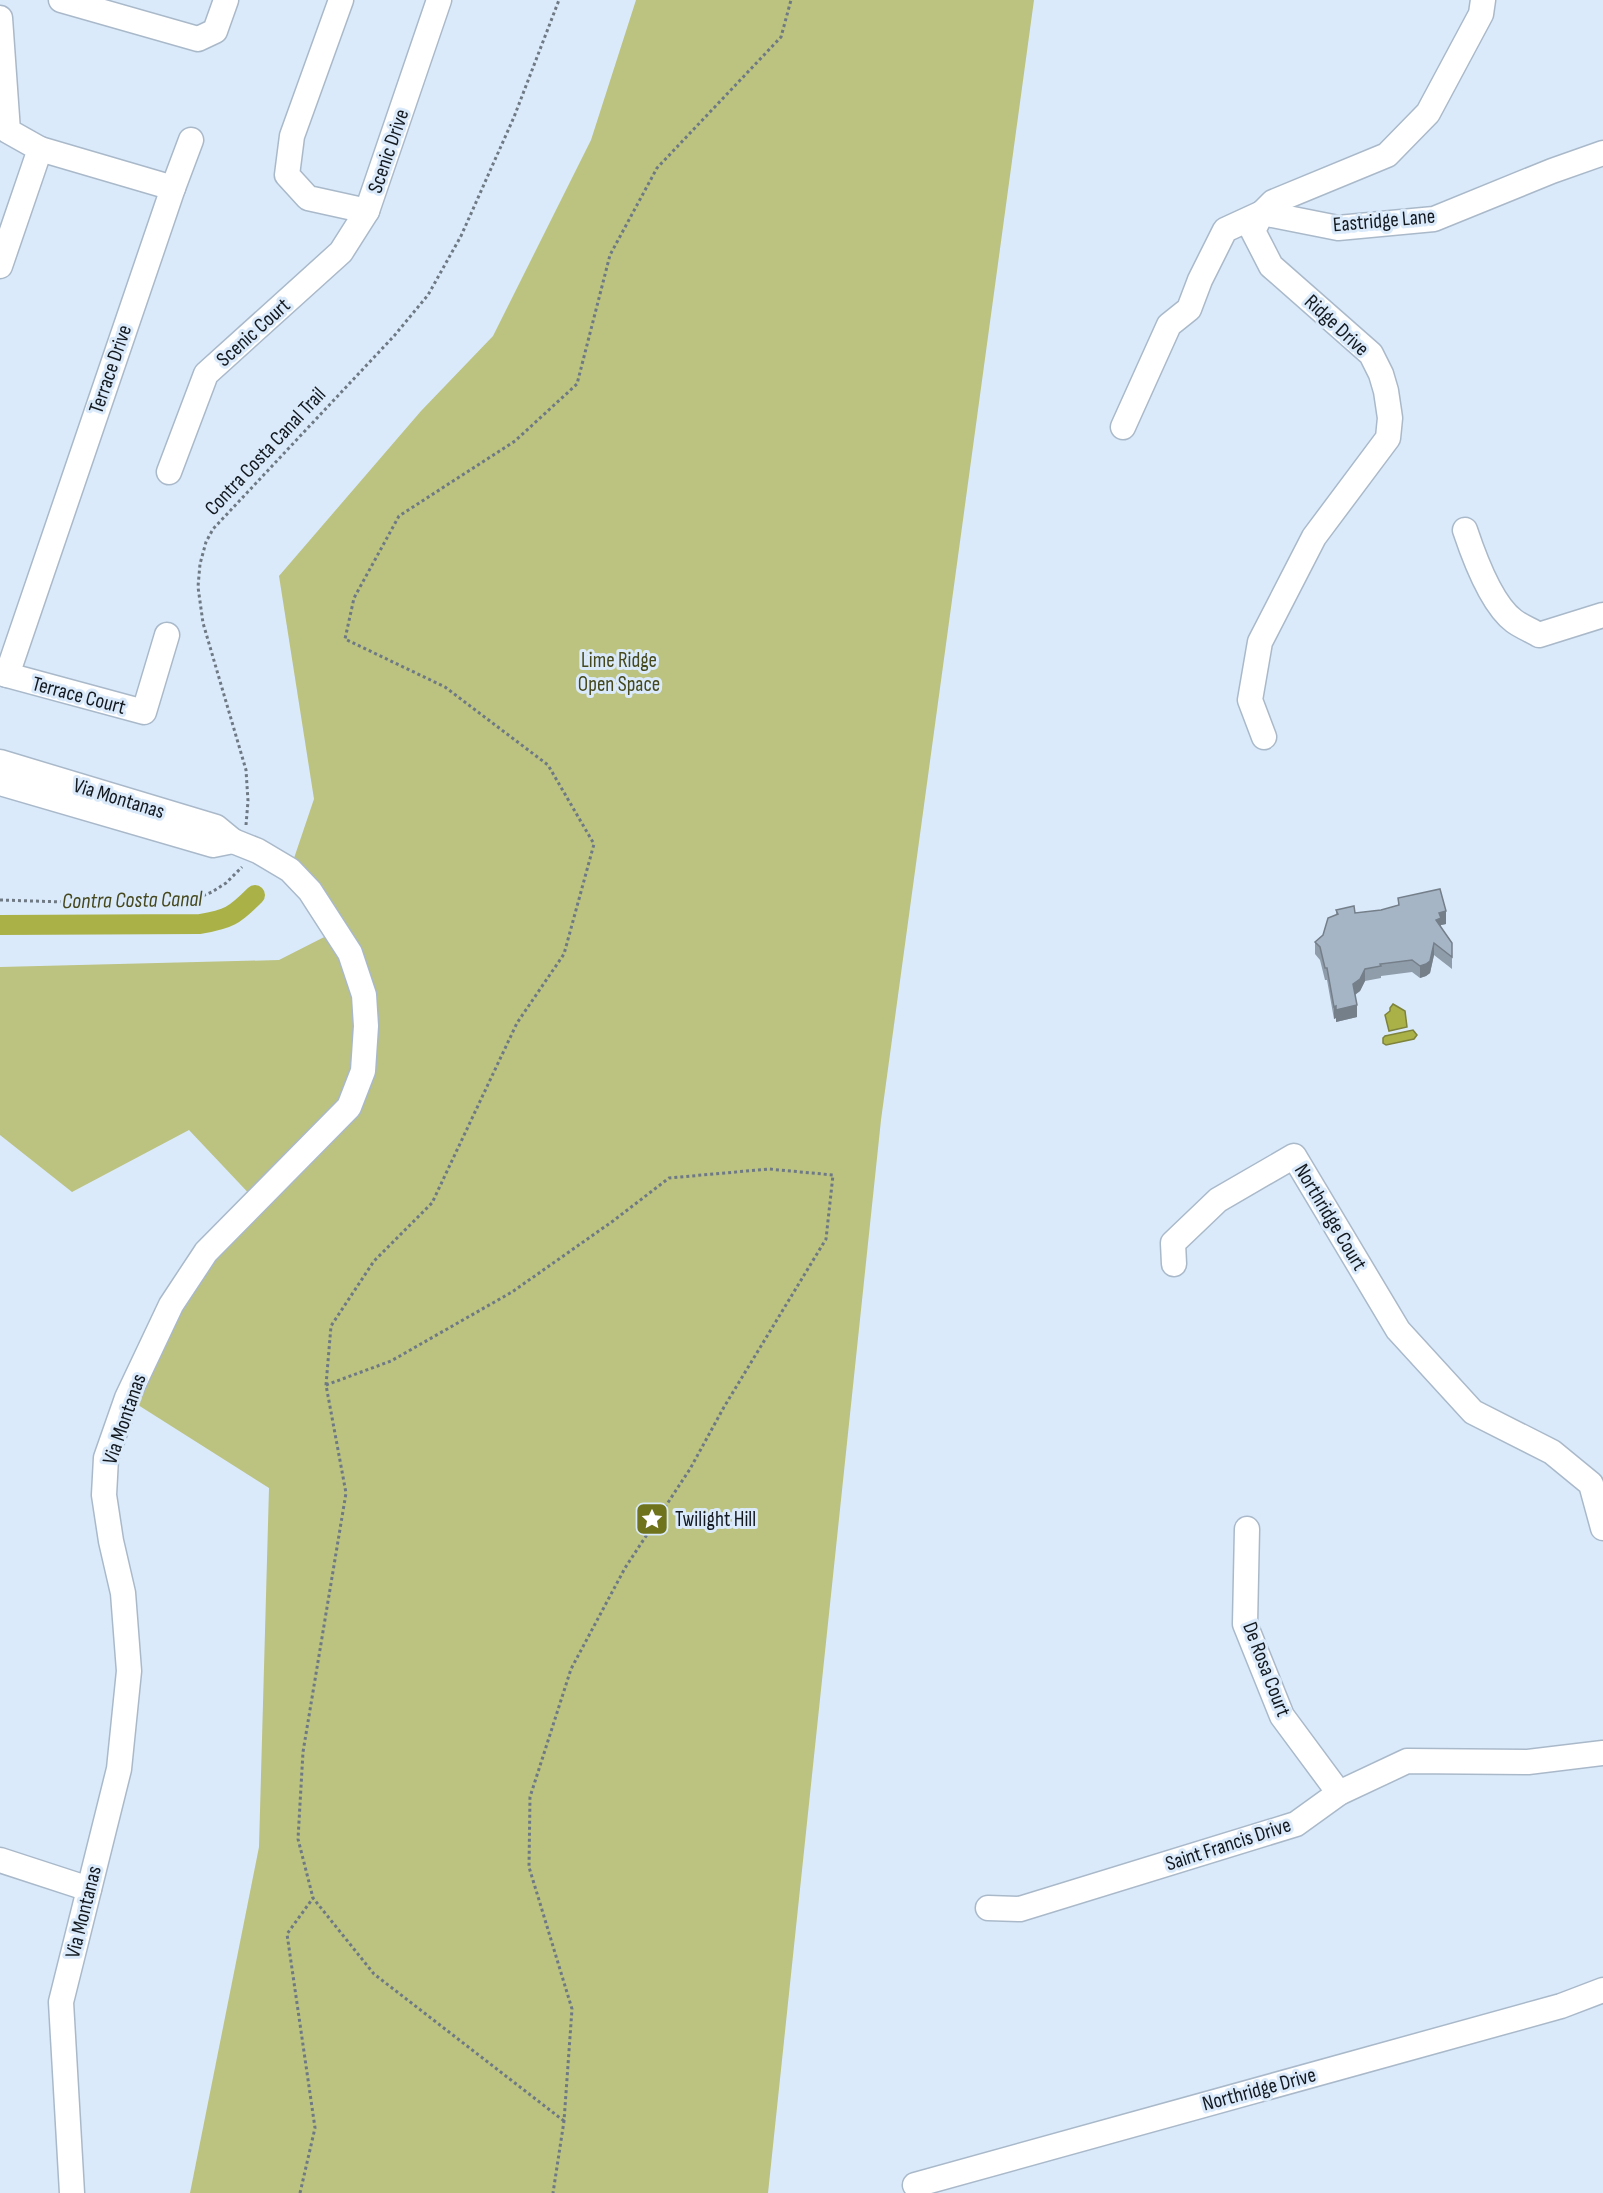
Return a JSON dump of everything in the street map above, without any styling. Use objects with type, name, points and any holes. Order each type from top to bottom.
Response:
[{"type":"street","points":[[61,0],[198,39],[215,31],[226,0]]},
{"type":"street","name":"Scenic Drive","points":[[341,0],[292,136],[287,175],[308,198],[367,211],[439,0]]},
{"type":"street","points":[[1124,427],[1169,325],[1188,309],[1225,230],[1262,213],[1273,202],[1387,155],[1428,113],[1481,14],[1483,0]]},
{"type":"street","points":[[0,18],[8,131],[40,149],[173,188]]},
{"type":"street","name":"Terrace Drive","points":[[3,674],[191,140]]},
{"type":"street","points":[[0,266],[40,149]]},
{"type":"street","name":"Eastridge Lane","points":[[1262,213],[1338,228],[1434,219],[1603,153]]},
{"type":"street","name":"Scenic Court","points":[[169,472],[206,374],[341,252],[367,211]]},
{"type":"street","name":"Ridge Drive","points":[[1262,213],[1252,231],[1271,266],[1371,354],[1384,382],[1390,418],[1388,438],[1314,537],[1260,642],[1250,700],[1264,737]]},
{"type":"street","points":[[1465,530],[1477,564],[1492,595],[1513,621],[1539,635],[1603,615]]},
{"type":"street","name":"Terrace Court","points":[[3,674],[144,712],[167,635]]},
{"type":"street","name":"Via Montanas","points":[[0,762],[216,827],[245,846],[290,870],[310,891],[350,952],[364,995],[366,1026],[363,1071],[349,1107],[206,1252],[171,1305],[127,1398],[106,1458],[104,1495],[111,1541],[123,1593],[129,1671],[120,1769],[61,2002],[72,2193]]},
{"type":"street","name":"Via Montanas","points":[[0,783],[213,845],[245,846]]},
{"type":"street","name":"Northridge Court","points":[[1174,1264],[1173,1243],[1218,1200],[1294,1156],[1398,1330],[1473,1412],[1552,1452],[1591,1484],[1603,1528]]},
{"type":"street","name":"De Rosa Court","points":[[1247,1529],[1245,1624],[1282,1716],[1339,1792]]},
{"type":"street","name":"Saint Francis Drive","points":[[988,1908],[1020,1909],[1296,1824],[1339,1792],[1407,1761],[1528,1762],[1603,1753]]},
{"type":"street","points":[[0,1860],[88,1890]]},
{"type":"street","name":"Northridge Drive","points":[[915,2185],[1561,2006],[1603,1990]]},
{"type":"path","name":"Contra Costa Canal Trail","points":[[0,900],[129,904],[195,899],[212,892],[243,866],[248,801],[246,770],[203,623],[198,587],[200,564],[206,543],[213,529],[394,336],[428,295],[461,236],[510,128],[559,0]]},
{"type":"path","points":[[564,2121],[374,1974],[313,1898],[298,1839],[303,1752],[346,1493],[326,1385],[331,1326],[374,1261],[432,1203],[517,1023],[564,954],[594,844],[548,765],[446,687],[345,639],[354,598],[399,516],[514,441],[577,384],[610,255],[657,168],[781,37],[791,0]]},
{"type":"path","points":[[326,1385],[391,1361],[512,1292],[613,1221],[669,1178],[769,1168],[833,1175],[826,1239],[724,1407],[690,1469],[625,1568],[571,1669],[530,1797],[529,1867],[572,2009],[564,2121],[554,2193]]},
{"type":"path","points":[[300,2193],[315,2128],[287,1934],[313,1898]]},
{"type":"green space","name":"Lime Ridge Open Space","points":[[636,0],[1034,0],[881,1120],[768,2193],[190,2193],[259,1847],[269,1488],[127,1398],[171,1305],[256,1201],[189,1130],[72,1192],[0,1135],[0,967],[279,960],[336,931],[290,870],[314,799],[279,576],[421,411],[493,336],[591,140]]},
{"type":"shaded area","points":[[1393,1004],[1405,1011],[1407,1027],[1389,1031],[1385,1015]]},
{"type":"shaded area","points":[[1413,1030],[1417,1035],[1414,1039],[1386,1045],[1383,1043],[1385,1036]]},
{"type":"building","points":[[1440,889],[1446,911],[1439,913],[1441,918],[1436,920],[1452,943],[1452,957],[1434,943],[1430,961],[1426,964],[1420,966],[1412,960],[1380,964],[1381,966],[1365,969],[1360,979],[1353,984],[1357,1005],[1336,1010],[1327,968],[1325,968],[1320,947],[1315,942],[1323,935],[1328,918],[1338,914],[1336,910],[1354,906],[1355,913],[1381,910],[1399,905],[1398,898]]},
{"type":"waterway","name":"Contra Costa Canal","points":[[0,925],[200,924],[231,916],[255,895]]},
{"type":"place","name":"Twilight Hill","points":[[652,1519]]}]
